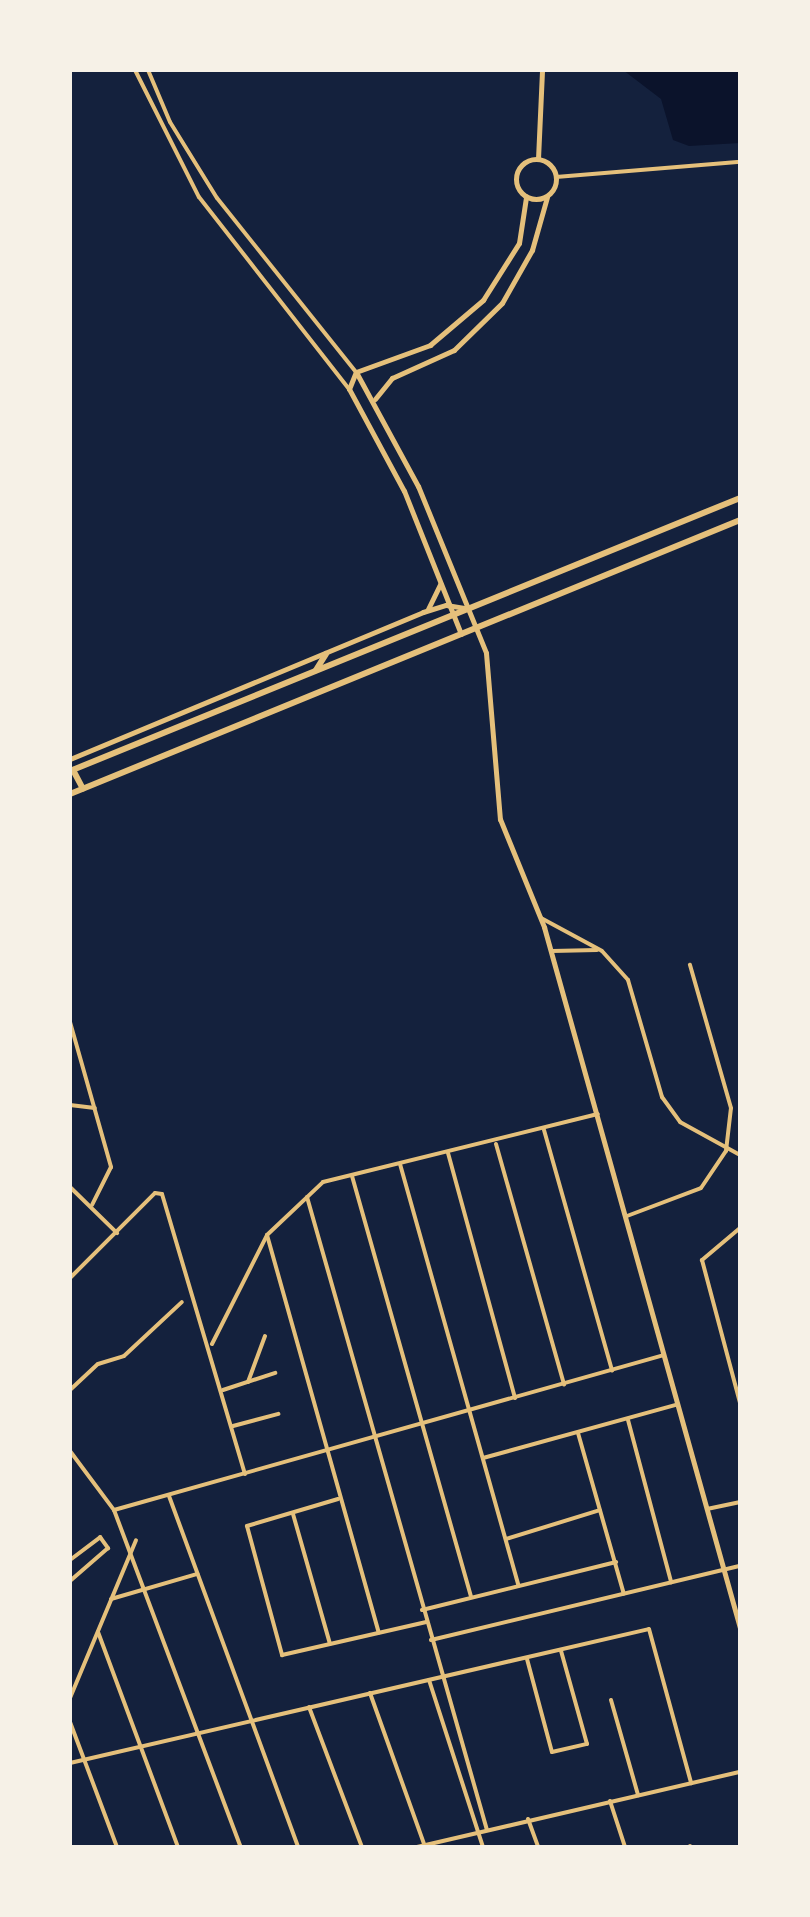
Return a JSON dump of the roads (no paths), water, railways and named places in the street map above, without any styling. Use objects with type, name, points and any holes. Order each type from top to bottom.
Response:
[{"type":"main road","points":[[82,789],[72,770],[740,498]]},
{"type":"main road","points":[[70,794],[740,520]]},
{"type":"main road","points":[[316,671],[326,654]]},
{"type":"street","points":[[135,70],[207,207],[335,369],[375,427],[461,635]]},
{"type":"street","points":[[148,70],[170,122],[217,198],[375,399],[487,661],[500,819],[541,918],[740,1628]]},
{"type":"street","points":[[542,70],[538,159],[556,177],[740,162]]},
{"type":"street","points":[[526,197],[518,188],[518,170],[538,159]]},
{"type":"street","points":[[375,399],[392,378],[454,350],[502,303],[532,250],[546,196],[556,177]]},
{"type":"street","points":[[526,197],[546,196]]},
{"type":"street","points":[[349,390],[356,372],[430,345],[473,310],[519,243],[526,197]]},
{"type":"street","points":[[207,207],[217,198]]},
{"type":"street","points":[[335,369],[345,360]]},
{"type":"street","points":[[424,612],[436,599],[440,581]]},
{"type":"street","points":[[70,759],[424,612],[451,604],[466,608]]},
{"type":"street","points":[[541,918],[602,951],[628,980],[662,1097],[680,1122],[740,1156]]},
{"type":"street","points":[[551,952],[602,951]]},
{"type":"street","points":[[627,1216],[701,1188],[726,1151],[731,1108],[690,965]]},
{"type":"street","points":[[70,1022],[111,1167],[92,1205]]},
{"type":"street","points":[[70,1105],[97,1108]]},
{"type":"street","points":[[212,1344],[267,1235],[323,1182],[598,1114]]},
{"type":"street","points":[[544,1130],[612,1372]]},
{"type":"street","points":[[496,1142],[564,1384]]},
{"type":"street","points":[[448,1153],[516,1398]]},
{"type":"street","points":[[400,1164],[518,1586]]},
{"type":"street","points":[[352,1176],[471,1598]]},
{"type":"street","points":[[70,1187],[117,1233]]},
{"type":"street","points":[[71,1274],[159,1192],[212,1344],[246,1474]]},
{"type":"street","points":[[307,1197],[487,1830]]},
{"type":"street","points":[[740,1228],[702,1260],[740,1402]]},
{"type":"street","points":[[267,1235],[379,1633]]},
{"type":"street","points":[[70,1390],[98,1364],[124,1356],[182,1302]]},
{"type":"street","points":[[248,1382],[265,1336]]},
{"type":"street","points":[[114,1510],[664,1355]]},
{"type":"street","points":[[224,1390],[275,1373]]},
{"type":"street","points":[[483,1458],[678,1404]]},
{"type":"street","points":[[233,1426],[278,1414]]},
{"type":"street","points":[[628,1420],[671,1582]]},
{"type":"street","points":[[578,1433],[624,1594]]},
{"type":"street","points":[[70,1451],[114,1510],[240,1847]]},
{"type":"street","points":[[170,1496],[298,1847]]},
{"type":"street","points":[[340,1498],[247,1526],[282,1655],[426,1622]]},
{"type":"street","points":[[707,1510],[740,1502]]},
{"type":"street","points":[[506,1539],[600,1510]]},
{"type":"street","points":[[293,1513],[330,1644]]},
{"type":"street","points":[[70,1581],[108,1548],[100,1538],[71,1557]]},
{"type":"street","points":[[70,1698],[136,1540]]},
{"type":"street","points":[[422,1610],[616,1562]]},
{"type":"street","points":[[431,1640],[740,1566]]},
{"type":"street","points":[[112,1599],[197,1574]]},
{"type":"street","points":[[70,1763],[649,1629],[691,1784]]},
{"type":"street","points":[[98,1632],[178,1847]]},
{"type":"street","points":[[526,1659],[552,1752],[587,1744],[561,1650]]},
{"type":"street","points":[[429,1680],[483,1847]]},
{"type":"street","points":[[370,1693],[425,1846]]},
{"type":"street","points":[[611,1700],[638,1794]]},
{"type":"street","points":[[309,1707],[362,1847]]},
{"type":"street","points":[[70,1722],[117,1847]]},
{"type":"street","points":[[417,1847],[740,1772]]},
{"type":"street","points":[[610,1801],[625,1847]]},
{"type":"street","points":[[528,1819],[538,1847]]},
{"type":"water","points":[[623,70],[740,70],[740,143],[689,146],[673,140],[661,99]]}]
